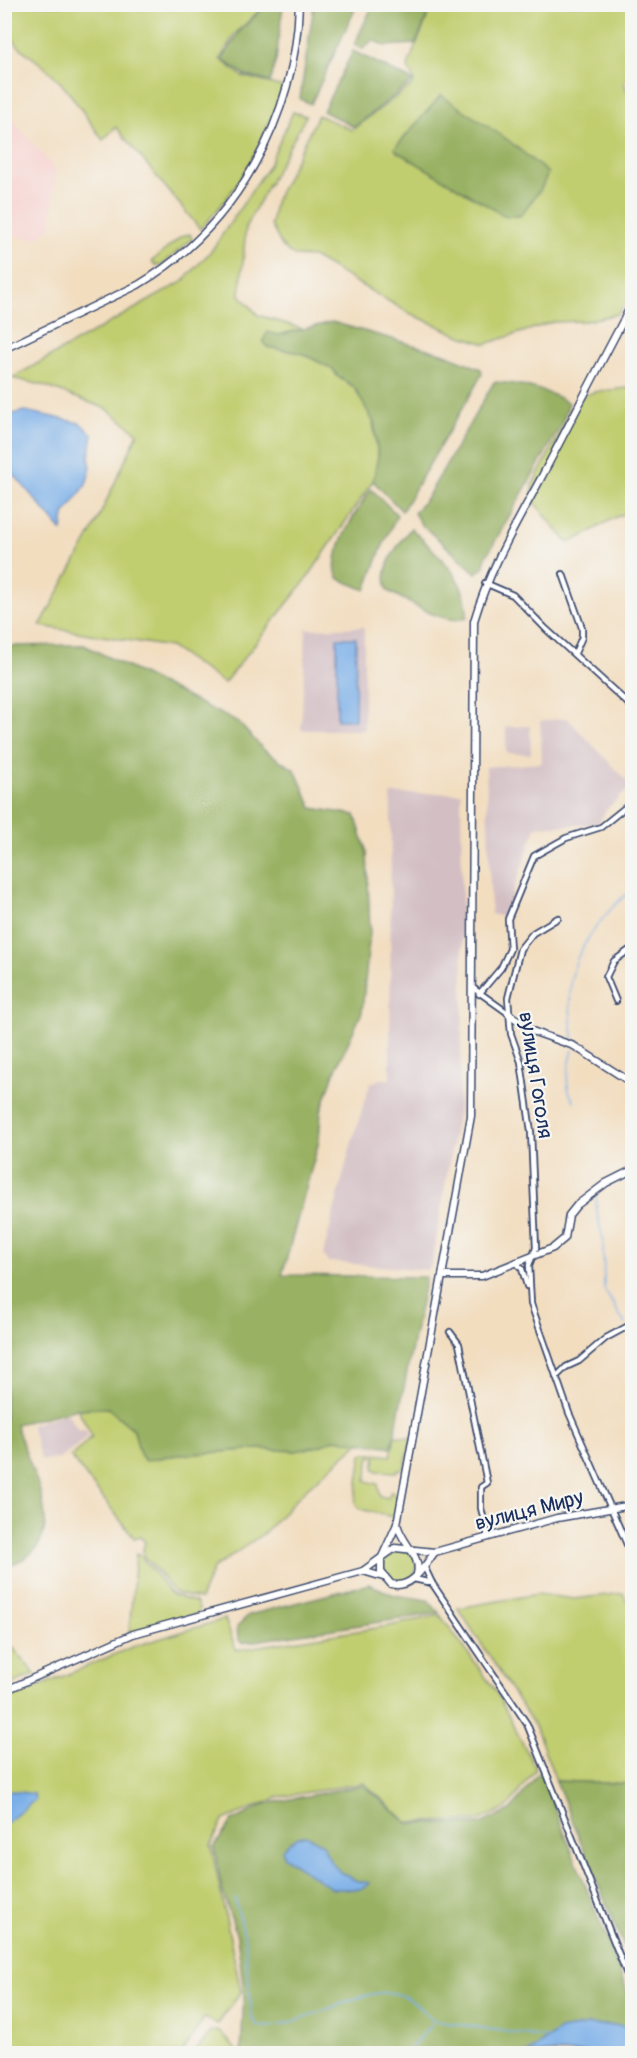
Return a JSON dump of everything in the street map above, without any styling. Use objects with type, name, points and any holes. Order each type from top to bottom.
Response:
[{"type":"street","points":[[4,348],[126,291],[158,273],[204,233],[242,185],[273,128],[288,87],[298,28],[299,4]]},
{"type":"street","points":[[383,1577],[380,1567],[397,1524],[471,1116],[474,621],[486,583],[633,304]]},
{"type":"street","points":[[563,574],[582,628],[582,637],[575,653]]},
{"type":"street","points":[[486,583],[513,595],[546,629],[633,707]]},
{"type":"street","points":[[479,994],[501,968],[510,949],[508,919],[531,861],[539,851],[601,827],[633,802]]},
{"type":"street","name":"вулиця Гоголя","points":[[558,918],[533,933],[520,950],[508,998],[511,1034],[522,1071],[531,1132],[536,1248],[531,1257],[529,1293],[551,1365],[591,1467],[613,1509],[633,1556]]},
{"type":"street","points":[[616,1001],[606,977],[614,961],[633,948]]},
{"type":"street","points":[[473,988],[532,1031],[574,1046],[633,1083]]},
{"type":"street","points":[[443,1276],[482,1275],[553,1248],[565,1238],[569,1215],[577,1205],[601,1187],[633,1170]]},
{"type":"street","points":[[516,1262],[522,1269],[529,1293]]},
{"type":"street","points":[[556,1377],[606,1338],[633,1324]]},
{"type":"street","points":[[450,1332],[459,1344],[487,1482],[482,1487],[481,1508],[489,1537]]},
{"type":"street","points":[[551,1365],[566,1367]]},
{"type":"street","name":"вулиця Миру","points":[[413,1553],[435,1552],[579,1513],[633,1505]]},
{"type":"street","points":[[397,1524],[400,1537],[424,1566],[432,1583],[527,1724],[633,1987]]},
{"type":"street","points":[[4,1691],[133,1634],[363,1571],[395,1548],[413,1553]]},
{"type":"street","points":[[363,1571],[383,1577],[391,1584],[400,1585],[415,1576],[435,1552]]},
{"type":"street","points":[[413,1553],[418,1566],[415,1576]]},
{"type":"street","points":[[415,1576],[432,1583]]},
{"type":"shaded area","points":[[4,109],[56,170],[51,227],[36,239],[5,234]]},
{"type":"shaded area","points":[[364,627],[364,730],[301,730],[306,629]]},
{"type":"shaded area","points":[[567,718],[627,781],[629,789],[606,810],[598,824],[536,827],[504,917],[491,914],[486,767],[542,763],[540,721]]},
{"type":"shaded area","points":[[530,726],[531,754],[506,753],[506,727]]},
{"type":"shaded area","points":[[461,793],[463,1007],[459,1104],[432,1264],[427,1270],[328,1262],[323,1255],[350,1148],[370,1084],[380,1079],[390,1079],[391,794]]},
{"type":"shaded area","points":[[67,1413],[79,1431],[84,1429],[89,1436],[59,1459],[41,1460],[31,1425]]},
{"type":"green space","points":[[267,4],[283,5],[276,60],[270,82],[245,75],[222,60],[239,32]]},
{"type":"green space","points":[[373,4],[435,5],[415,44],[385,46],[373,40],[363,49],[354,45]]},
{"type":"green space","points":[[439,4],[632,5],[632,70],[624,82],[632,98],[632,293],[618,314],[585,321],[553,322],[486,344],[458,335],[409,313],[313,257],[294,256],[282,246],[271,225],[275,202],[318,115],[352,130],[413,84],[414,80],[408,67],[410,60],[429,11]]},
{"type":"green space","points":[[5,5],[265,5],[234,35],[220,59],[242,76],[283,87],[250,163],[227,198],[200,229],[116,127],[103,140],[58,80],[14,41],[6,20]]},
{"type":"green space","points":[[314,5],[357,5],[311,104],[300,99]]},
{"type":"green space","points":[[353,51],[413,81],[354,127],[323,111]]},
{"type":"green space","points":[[441,95],[508,140],[548,173],[541,189],[520,216],[505,216],[396,151],[395,148]]},
{"type":"green space","points":[[293,112],[306,116],[246,226],[240,295],[258,315],[303,329],[279,335],[267,347],[301,353],[333,369],[338,377],[354,387],[372,416],[378,457],[373,481],[306,580],[224,683],[170,647],[40,626],[92,532],[138,433],[107,409],[42,385],[12,378],[182,282],[212,250],[268,167]]},
{"type":"green space","points":[[190,234],[192,239],[161,266],[155,265],[152,261],[181,237]]},
{"type":"green space","points":[[332,322],[445,354],[481,369],[482,374],[472,392],[402,511],[373,481],[378,457],[374,423],[354,387],[338,377],[333,369],[301,353],[267,347],[263,340],[268,332],[279,335]]},
{"type":"green space","points":[[494,382],[533,388],[569,403],[561,425],[485,559],[484,567],[476,573],[421,524],[414,513],[428,496]]},
{"type":"green space","points":[[627,388],[632,390],[632,511],[615,517],[581,537],[567,542],[534,502],[532,486],[578,398],[594,392]]},
{"type":"green space","points":[[371,489],[397,515],[366,590],[339,579],[336,559],[345,533]]},
{"type":"green space","points":[[411,528],[440,557],[457,579],[463,590],[467,617],[448,619],[438,616],[388,591],[387,566]]},
{"type":"green space","points":[[84,645],[239,723],[264,750],[295,770],[312,808],[355,815],[367,853],[370,932],[362,1012],[333,1076],[321,1111],[319,1141],[282,1275],[426,1277],[392,1447],[335,1439],[320,1446],[296,1451],[259,1449],[168,1456],[145,1461],[140,1454],[134,1430],[108,1408],[78,1409],[16,1424],[38,1485],[44,1506],[45,1525],[40,1542],[28,1557],[5,1567],[5,646]]},
{"type":"green space","points":[[108,1408],[134,1430],[140,1454],[145,1461],[168,1456],[259,1449],[296,1451],[335,1439],[360,1442],[305,1490],[264,1533],[213,1569],[200,1599],[175,1593],[142,1553],[145,1542],[140,1537],[135,1539],[71,1457],[92,1436],[78,1409]]},
{"type":"green space","points":[[395,1436],[412,1438],[404,1468],[395,1472],[377,1471],[374,1468],[376,1457],[370,1456],[366,1481],[378,1484],[380,1496],[388,1498],[391,1491],[397,1497],[399,1503],[397,1518],[360,1509],[355,1503],[362,1455],[367,1453],[391,1456]]},
{"type":"green space","points":[[399,1549],[411,1554],[416,1566],[411,1578],[399,1583],[387,1578],[382,1566],[387,1554]]},
{"type":"green space","points":[[136,1554],[142,1557],[172,1595],[196,1602],[199,1609],[197,1614],[129,1633]]},
{"type":"green space","points":[[369,1584],[394,1595],[428,1600],[439,1613],[242,1643],[238,1639],[237,1626],[249,1615]]},
{"type":"green space","points":[[623,1593],[627,1602],[632,1601],[632,1784],[556,1781],[536,1728],[458,1608],[538,1594],[574,1599]]},
{"type":"green space","points":[[440,1615],[495,1690],[536,1769],[506,1809],[477,1821],[407,1822],[364,1783],[279,1797],[223,1820],[211,1845],[241,1992],[218,2024],[204,2018],[182,2053],[5,2054],[5,1701],[132,1647],[225,1619],[236,1650],[389,1626]]},
{"type":"green space","points":[[13,1648],[35,1674],[5,1687],[4,1649]]},
{"type":"green space","points":[[540,1771],[632,2003],[632,2053],[241,2053],[244,1993],[237,1936],[222,1890],[214,1847],[232,1821],[265,1804],[364,1785],[407,1823],[480,1824],[510,1811]]},
{"type":"green space","points":[[556,1781],[632,1784],[632,1966]]},
{"type":"green space","points":[[217,2031],[222,2033],[236,2050],[235,2053],[194,2053],[210,2033]]},
{"type":"water","points":[[25,411],[80,423],[93,435],[89,457],[91,467],[86,485],[64,515],[62,531],[5,464],[5,416]]},
{"type":"water","points":[[337,638],[356,638],[355,720],[337,720]]},
{"type":"water","points":[[4,1790],[34,1794],[35,1800],[5,1824]]},
{"type":"water","points":[[306,1835],[322,1844],[331,1862],[341,1873],[357,1881],[369,1883],[362,1889],[333,1889],[284,1857],[282,1850],[288,1844]]},
{"type":"water","points":[[588,2025],[621,2025],[632,2029],[632,2052],[528,2053],[560,2030]]},
{"type":"waterway","points":[[574,1042],[570,998],[571,980],[576,961],[596,927],[632,890]]},
{"type":"waterway","points":[[573,1050],[567,1082],[574,1101]]},
{"type":"waterway","points":[[596,1195],[597,1214],[603,1239],[604,1289],[625,1324]]},
{"type":"waterway","points":[[235,1899],[244,1934],[252,2018],[257,2026],[274,2026],[292,2022],[353,1999],[372,1994],[390,1993],[409,1999],[434,2021],[406,2054]]},
{"type":"waterway","points":[[435,2021],[548,2038]]}]
